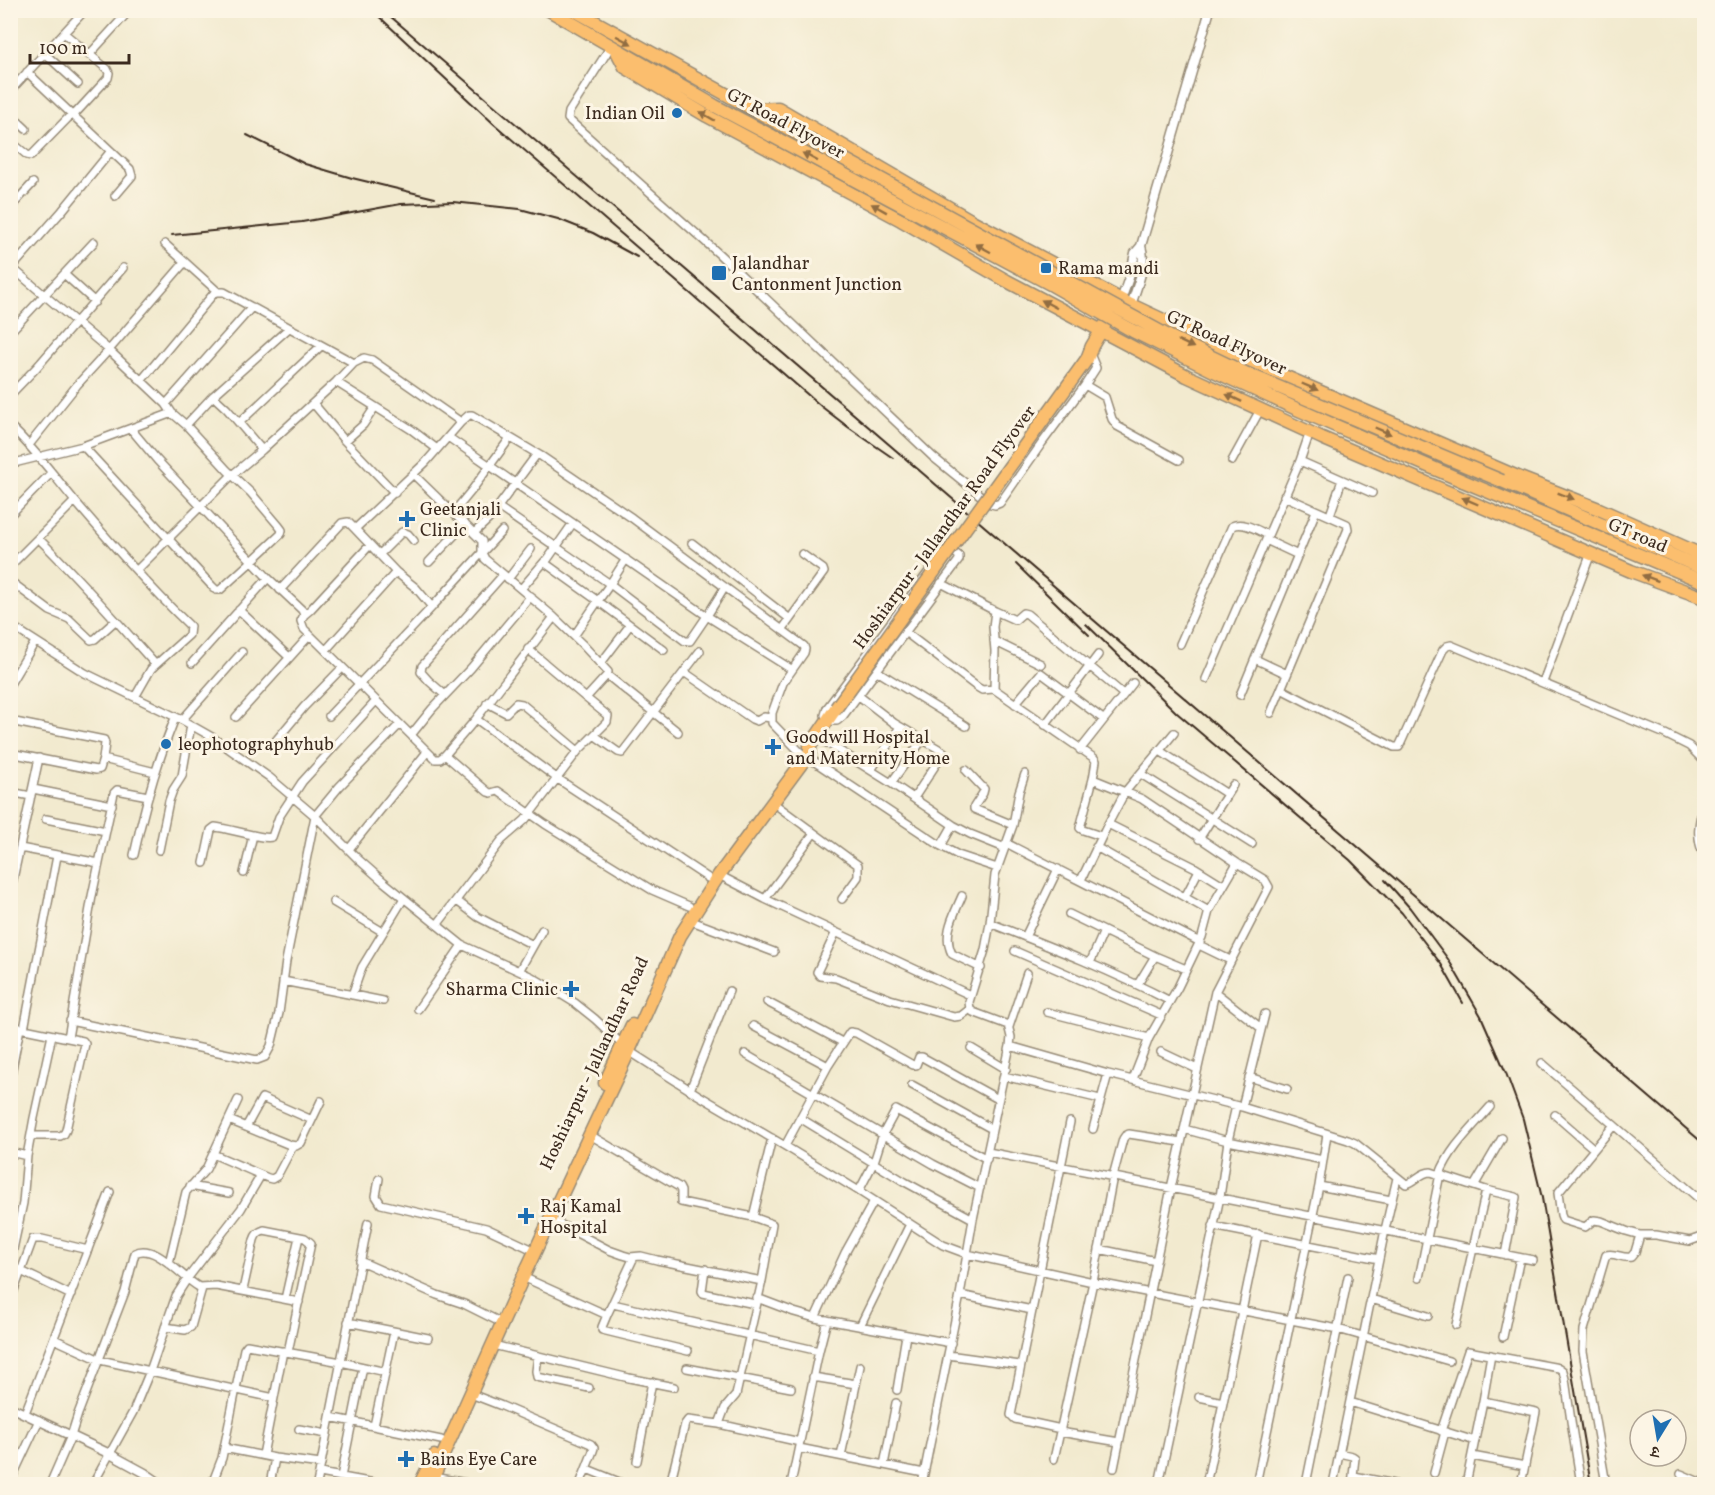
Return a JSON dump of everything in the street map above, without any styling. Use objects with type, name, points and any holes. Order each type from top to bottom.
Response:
[{"type":"highway","name":"GT Road Flyover","points":[[549,10],[715,106],[1013,264],[1133,332],[1299,410],[1558,522]]},
{"type":"highway","name":"GT Road Flyover","points":[[574,10],[1172,338],[1245,373],[1704,568]]},
{"type":"highway","points":[[613,47],[625,67],[707,116],[902,220],[1007,281],[1145,355],[1260,410],[1512,520],[1631,571],[1704,598]]},
{"type":"highway","points":[[753,109],[778,108],[972,221],[1161,319],[1272,371],[1499,469],[1599,509],[1704,556]]},
{"type":"highway","points":[[1074,317],[1082,311],[1089,299],[1090,288],[1083,279]]},
{"type":"highway","name":"Hoshiarpur - Jallandhar Road Flyover","points":[[827,721],[1090,353],[1111,337],[1126,302]]},
{"type":"highway","points":[[1074,317],[1085,330],[1090,353]]},
{"type":"highway","points":[[1145,355],[1142,347],[1144,328],[1152,321],[1161,319]]},
{"type":"highway","points":[[1512,520],[1558,522]]},
{"type":"highway","name":"GT road","points":[[1558,522],[1704,582]]},
{"type":"highway","name":"Hoshiarpur - Jallandhar Road","points":[[420,1485],[529,1248],[680,936],[713,876],[827,721]]},
{"type":"highway","name":"Hoshiarpur - Jallandhar Road","points":[[431,1480],[590,1135],[673,932],[689,906],[772,802],[808,747]]},
{"type":"street","points":[[10,92],[85,10]]},
{"type":"street","points":[[1126,302],[1135,254],[1140,246],[1210,10]]},
{"type":"street","points":[[89,55],[129,11]]},
{"type":"street","points":[[10,141],[31,156],[109,76],[108,70],[64,33]]},
{"type":"street","points":[[613,47],[569,112],[567,117],[571,122],[719,254],[933,457],[991,504],[995,505],[1000,502],[1085,385],[1096,368],[1090,353]]},
{"type":"street","points":[[44,53],[78,84]]},
{"type":"street","points":[[27,72],[130,169],[131,178],[115,196]]},
{"type":"street","points":[[10,114],[26,129]]},
{"type":"street","points":[[83,446],[218,590],[252,561],[282,530],[251,493],[172,413],[166,404],[109,351],[11,268],[111,151]]},
{"type":"street","points":[[10,208],[33,183]]},
{"type":"street","points":[[10,333],[94,242]]},
{"type":"street","points":[[165,244],[217,291],[224,292],[354,363]]},
{"type":"street","points":[[29,445],[185,262]]},
{"type":"street","points":[[10,395],[123,268]]},
{"type":"street","points":[[64,274],[94,302]]},
{"type":"street","points":[[141,381],[217,291]]},
{"type":"street","points":[[166,404],[252,307]]},
{"type":"street","points":[[186,425],[213,396],[289,328]]},
{"type":"street","points":[[239,423],[321,346]]},
{"type":"street","points":[[137,570],[232,475],[262,450],[354,363],[364,358],[372,360],[461,422]]},
{"type":"street","points":[[336,382],[412,430],[437,449]]},
{"type":"street","points":[[1085,385],[1105,397],[1112,419],[1117,426],[1179,460]]},
{"type":"street","points":[[213,396],[262,450]]},
{"type":"street","points":[[313,403],[345,441],[395,493]]},
{"type":"street","points":[[345,441],[363,425],[375,407]]},
{"type":"street","points":[[1232,461],[1260,410]]},
{"type":"street","points":[[10,464],[83,446],[172,413]]},
{"type":"street","points":[[355,529],[395,493],[461,422],[472,415],[537,454],[640,523],[805,647],[804,653],[791,669],[781,687],[771,718],[773,725],[808,747],[940,846],[958,855],[997,868]]},
{"type":"street","points":[[10,426],[191,628],[189,635],[155,664],[135,697]]},
{"type":"street","points":[[131,429],[268,578],[302,610],[304,615]]},
{"type":"street","points":[[1206,679],[1300,461],[1310,432]]},
{"type":"street","points":[[448,437],[707,616],[791,669]]},
{"type":"street","points":[[453,513],[510,438]]},
{"type":"street","points":[[474,533],[489,519],[537,454]]},
{"type":"street","points":[[1300,461],[1372,493]]},
{"type":"street","points":[[10,515],[51,473]]},
{"type":"street","points":[[413,474],[482,541],[482,553],[485,559],[531,596],[574,636],[607,670],[607,675],[678,732]]},
{"type":"street","points":[[1329,515],[1342,480]]},
{"type":"street","points":[[1271,713],[1348,529],[1347,524],[1284,496]]},
{"type":"street","points":[[10,566],[75,501]]},
{"type":"street","points":[[498,507],[610,584],[685,641],[691,640],[725,587]]},
{"type":"street","points":[[1240,695],[1316,511]]},
{"type":"street","points":[[280,590],[346,521],[396,572],[416,588],[432,607]]},
{"type":"street","points":[[521,589],[573,523]]},
{"type":"street","points":[[429,562],[465,524]]},
{"type":"street","points":[[1180,644],[1232,526],[1241,524],[1298,555]]},
{"type":"street","points":[[328,716],[502,531]]},
{"type":"street","points":[[379,555],[402,532],[408,534],[414,541]]},
{"type":"street","points":[[38,538],[155,664]]},
{"type":"street","points":[[692,543],[790,619]]},
{"type":"street","points":[[370,545],[304,615],[301,619],[302,626],[435,759],[438,760],[445,754],[476,719],[554,617]]},
{"type":"street","points":[[947,547],[960,558],[941,583],[841,719],[827,721],[825,715],[827,708],[947,547]]},
{"type":"street","points":[[446,695],[421,672],[422,666],[531,549]]},
{"type":"street","points":[[1543,682],[1591,553]]},
{"type":"street","points":[[782,630],[824,572],[802,555]]},
{"type":"street","points":[[574,636],[626,559]]},
{"type":"street","points":[[545,561],[664,650]]},
{"type":"street","points":[[326,650],[396,572]]},
{"type":"street","points":[[192,663],[268,578]]},
{"type":"street","points":[[10,581],[50,611],[69,618],[91,640],[115,621]]},
{"type":"street","points":[[941,583],[1015,620],[1023,613],[1027,614],[1123,694]]},
{"type":"street","points":[[411,735],[531,596]]},
{"type":"street","points":[[754,609],[763,597]]},
{"type":"street","points":[[239,610],[290,657]]},
{"type":"street","points":[[994,689],[993,627],[996,611]]},
{"type":"street","points":[[10,625],[85,673],[212,736],[293,796],[359,860],[462,945],[540,981],[575,1003],[626,1048],[690,1090],[859,1191],[943,1245],[967,1254],[1093,1282],[1338,1329],[1449,1360]]},
{"type":"street","points":[[601,663],[630,625]]},
{"type":"street","points":[[905,632],[977,687],[982,690],[994,689],[1096,760],[1080,828],[1101,836]]},
{"type":"street","points":[[236,717],[310,635]]},
{"type":"street","points":[[994,641],[1041,664]]},
{"type":"street","points":[[10,684],[35,642]]},
{"type":"street","points":[[1281,689],[1396,747],[1402,744],[1443,650],[1447,645],[1457,646],[1665,734],[1689,746],[1704,760]]},
{"type":"street","points":[[437,925],[502,840],[521,824],[578,751],[607,722],[608,716],[528,649]]},
{"type":"street","points":[[594,735],[622,753],[700,651]]},
{"type":"street","points":[[134,855],[155,772],[179,719],[242,652]]},
{"type":"street","points":[[1045,725],[1098,655]]},
{"type":"street","points":[[1256,659],[1287,674]]},
{"type":"street","points":[[273,744],[304,707],[342,668]]},
{"type":"street","points":[[877,671],[966,726]]},
{"type":"street","points":[[684,672],[752,719],[757,721],[764,717],[771,718]]},
{"type":"street","points":[[1015,704],[1041,673],[1103,719]]},
{"type":"street","points":[[586,698],[607,675]]},
{"type":"street","points":[[1080,750],[1133,683]]},
{"type":"street","points":[[859,696],[900,727],[944,753],[914,798]]},
{"type":"street","points":[[204,863],[212,828],[218,826],[267,838],[272,837],[278,819],[310,771],[376,701]]},
{"type":"street","points":[[487,704],[506,714],[514,704],[519,703],[578,751]]},
{"type":"street","points":[[476,719],[558,779],[713,876],[970,994]]},
{"type":"street","points":[[10,721],[104,740],[105,743],[99,770],[10,753]]},
{"type":"street","points":[[70,1021],[260,1060],[265,1057],[271,1046],[280,1005],[291,931],[315,816],[339,787],[400,724]]},
{"type":"street","points":[[159,850],[169,801],[183,772],[191,725]]},
{"type":"street","points":[[871,770],[900,727]]},
{"type":"street","points":[[1081,880],[1125,792],[1174,733]]},
{"type":"street","points":[[891,783],[923,739]]},
{"type":"street","points":[[808,747],[871,770],[969,834],[1006,845],[1081,880],[1230,960]]},
{"type":"street","points":[[1160,751],[1227,794]]},
{"type":"street","points":[[349,849],[428,752]]},
{"type":"street","points":[[445,754],[488,792],[498,791],[652,890],[689,906]]},
{"type":"street","points":[[10,893],[39,758]]},
{"type":"street","points":[[103,759],[155,772]]},
{"type":"street","points":[[966,770],[984,789],[974,809],[1013,825]]},
{"type":"street","points":[[970,1009],[970,994],[981,968],[990,923],[993,884],[1013,825],[1025,774]]},
{"type":"street","points":[[1141,774],[1252,844]]},
{"type":"street","points":[[1093,779],[1142,799],[1199,839],[1265,880],[1269,887],[1215,992],[1171,1188],[1114,1468]]},
{"type":"street","points":[[1199,839],[1233,785]]},
{"type":"street","points":[[68,1038],[99,863],[112,805],[117,790],[148,796]]},
{"type":"street","points":[[10,792],[112,805]]},
{"type":"street","points":[[772,802],[858,865],[858,877],[842,899]]},
{"type":"street","points":[[1704,802],[1698,828],[1704,863]]},
{"type":"street","points":[[46,819],[106,831]]},
{"type":"street","points":[[1108,824],[1199,870],[1223,885]]},
{"type":"street","points":[[940,846],[953,825]]},
{"type":"street","points":[[765,899],[814,833]]},
{"type":"street","points":[[244,873],[253,835]]},
{"type":"street","points":[[1096,847],[1209,911]]},
{"type":"street","points":[[20,848],[99,863]]},
{"type":"street","points":[[10,1079],[57,856]]},
{"type":"street","points":[[1133,1079],[1149,1038],[1199,943],[1209,911],[1237,863]]},
{"type":"street","points":[[1025,937],[1058,869]]},
{"type":"street","points":[[1185,897],[1199,870]]},
{"type":"street","points":[[962,896],[950,925],[948,944],[952,954],[981,968]]},
{"type":"street","points":[[352,995],[362,967],[404,898]]},
{"type":"street","points":[[457,901],[478,917],[533,945]]},
{"type":"street","points":[[333,902],[383,932]]},
{"type":"street","points":[[1069,914],[1186,969]]},
{"type":"street","points":[[689,920],[774,952]]},
{"type":"street","points":[[990,923],[1090,963],[1170,1001]]},
{"type":"street","points":[[519,971],[542,930]]},
{"type":"street","points":[[1090,963],[1104,931]]},
{"type":"street","points":[[836,932],[819,964],[817,972],[820,976],[836,978],[890,999],[954,1017],[961,1016],[970,1009]]},
{"type":"street","points":[[418,1009],[462,945]]},
{"type":"street","points":[[1015,951],[1161,1015]]},
{"type":"street","points":[[1138,984],[1155,956]]},
{"type":"street","points":[[922,1485],[973,1219],[1010,1046],[1010,1027],[1027,973]]},
{"type":"street","points":[[283,981],[383,1001]]},
{"type":"street","points":[[690,1090],[729,991]]},
{"type":"street","points":[[1215,992],[1260,1028]]},
{"type":"street","points":[[767,1002],[842,1042]]},
{"type":"street","points":[[970,1009],[1010,1027]]},
{"type":"street","points":[[1047,1012],[1149,1038]]},
{"type":"street","points":[[1159,1485],[1220,1197],[1228,1142],[1249,1077],[1265,1014]]},
{"type":"street","points":[[10,1026],[83,1041],[85,1044],[64,1134],[31,1136]]},
{"type":"street","points":[[753,1026],[828,1066]]},
{"type":"street","points":[[785,1146],[828,1066],[850,1032],[913,1065],[916,1065],[919,1058],[922,1058],[998,1099]]},
{"type":"street","points":[[25,1260],[11,1253],[23,1203],[27,1156],[52,1035]]},
{"type":"street","points":[[1010,1046],[1108,1074],[1239,1107],[1355,1143],[1403,1183],[1408,1184],[1426,1172],[1440,1174],[1486,1190],[1516,1197],[1505,1255]]},
{"type":"street","points":[[970,1048],[1005,1072],[1100,1099]]},
{"type":"street","points":[[1161,1052],[1197,1069]]},
{"type":"street","points":[[745,1054],[933,1164],[980,1188]]},
{"type":"street","points":[[1542,1064],[1704,1203]]},
{"type":"street","points":[[1093,1129],[1108,1074]]},
{"type":"street","points":[[1249,1077],[1287,1089]]},
{"type":"street","points":[[912,1085],[992,1129]]},
{"type":"street","points":[[246,1127],[262,1098],[312,1120]]},
{"type":"street","points":[[169,1263],[186,1192],[206,1168],[238,1100]]},
{"type":"street","points":[[229,1120],[298,1146],[321,1101]]},
{"type":"street","points":[[1419,1278],[1440,1174],[1452,1151],[1490,1107]]},
{"type":"street","points":[[859,1191],[874,1162],[883,1134],[896,1110],[987,1156],[1062,1166],[1533,1260]]},
{"type":"street","points":[[1555,1115],[1594,1149]]},
{"type":"street","points":[[800,1118],[905,1182],[973,1219]]},
{"type":"street","points":[[1070,1122],[1011,1410],[1012,1417],[1060,1431],[1119,1442]]},
{"type":"street","points":[[1614,1125],[1558,1193],[1562,1218],[1567,1222],[1585,1227],[1594,1220],[1601,1221],[1640,1235],[1656,1234],[1690,1241],[1704,1236]]},
{"type":"street","points":[[1184,1129],[1228,1142],[1323,1160]]},
{"type":"street","points":[[1256,1485],[1319,1186],[1327,1134]]},
{"type":"street","points":[[590,1135],[679,1187],[681,1202],[753,1217],[771,1222],[773,1226],[740,1378],[734,1398],[724,1408],[719,1424]]},
{"type":"street","points":[[1054,1459],[1100,1250],[1113,1176],[1123,1139],[1126,1135],[1181,1142]]},
{"type":"street","points":[[753,1217],[772,1138]]},
{"type":"street","points":[[1474,1186],[1502,1138]]},
{"type":"street","points":[[213,1154],[272,1179],[277,1176],[293,1146]]},
{"type":"street","points":[[10,1152],[27,1156]]},
{"type":"street","points":[[93,1485],[128,1423],[150,1371],[176,1296],[241,1209],[261,1175]]},
{"type":"street","points":[[1333,1485],[1397,1178]]},
{"type":"street","points":[[379,1179],[376,1196],[381,1204],[486,1228],[529,1248]]},
{"type":"street","points":[[190,1186],[229,1193]]},
{"type":"street","points":[[1319,1186],[1391,1200]]},
{"type":"street","points":[[1456,1324],[1486,1190]]},
{"type":"street","points":[[25,1413],[110,1192]]},
{"type":"street","points":[[815,1318],[845,1253],[874,1201]]},
{"type":"street","points":[[550,1219],[623,1255],[646,1256],[762,1281]]},
{"type":"street","points":[[317,1485],[368,1223]]},
{"type":"street","points":[[860,1326],[910,1224]]},
{"type":"street","points":[[1213,1226],[1379,1259]]},
{"type":"street","points":[[243,1290],[255,1235],[264,1230],[309,1240],[311,1243],[299,1302],[285,1351],[263,1455]]},
{"type":"street","points":[[1208,1480],[1258,1234]]},
{"type":"street","points":[[1606,1485],[1583,1351],[1584,1330],[1606,1255],[1631,1257],[1635,1252],[1640,1235]]},
{"type":"street","points":[[285,1299],[299,1237]]},
{"type":"street","points":[[10,1301],[31,1242],[36,1238],[88,1250]]},
{"type":"street","points":[[50,1485],[71,1436],[125,1292],[135,1253],[145,1250],[169,1263],[187,1279],[202,1288],[216,1286],[299,1302]]},
{"type":"street","points":[[1100,1250],[1156,1261]]},
{"type":"street","points":[[634,1257],[607,1315],[603,1330],[687,1351]]},
{"type":"street","points":[[1503,1337],[1520,1258]]},
{"type":"street","points":[[360,1260],[496,1320]]},
{"type":"street","points":[[705,1269],[703,1293],[756,1301],[815,1318],[951,1343]]},
{"type":"street","points":[[21,1271],[71,1295]]},
{"type":"street","points":[[523,1277],[607,1315]]},
{"type":"street","points":[[1306,1485],[1348,1277]]},
{"type":"street","points":[[165,1327],[185,1330],[191,1327],[202,1288]]},
{"type":"street","points":[[960,1295],[1032,1310]]},
{"type":"street","points":[[1371,1299],[1428,1316]]},
{"type":"street","points":[[613,1304],[819,1351]]},
{"type":"street","points":[[791,1485],[827,1320]]},
{"type":"street","points":[[348,1322],[428,1338]]},
{"type":"street","points":[[374,1426],[394,1332]]},
{"type":"street","points":[[897,1390],[906,1335]]},
{"type":"street","points":[[54,1339],[100,1360],[274,1398]]},
{"type":"street","points":[[212,1485],[220,1465],[245,1346],[251,1344],[386,1372]]},
{"type":"street","points":[[493,1345],[674,1387]]},
{"type":"street","points":[[1434,1473],[1443,1431],[1467,1352],[1471,1350],[1556,1367],[1563,1371],[1566,1378],[1581,1485]]},
{"type":"street","points":[[948,1355],[1020,1365]]},
{"type":"street","points":[[1466,1485],[1491,1355]]},
{"type":"street","points":[[538,1356],[536,1375],[540,1378],[590,1389]]},
{"type":"street","points":[[341,1477],[363,1366]]},
{"type":"street","points":[[841,1456],[860,1366]]},
{"type":"street","points":[[687,1368],[791,1388]]},
{"type":"street","points":[[813,1377],[856,1384]]},
{"type":"street","points":[[637,1461],[652,1382]]},
{"type":"street","points":[[471,1394],[591,1444],[594,1449],[580,1485]]},
{"type":"street","points":[[1199,1397],[1223,1402]]},
{"type":"street","points":[[1483,1401],[1536,1412],[1521,1485]]},
{"type":"street","points":[[1350,1402],[1475,1442]]},
{"type":"street","points":[[884,1465],[896,1404]]},
{"type":"street","points":[[10,1407],[110,1454],[145,1473],[161,1485]]},
{"type":"street","points":[[330,1417],[441,1440]]},
{"type":"street","points":[[670,1485],[686,1421],[690,1419],[719,1424],[841,1456],[924,1473]]},
{"type":"street","points":[[10,1482],[39,1420]]},
{"type":"street","points":[[299,1429],[327,1434]]},
{"type":"street","points":[[224,1448],[321,1464]]},
{"type":"street","points":[[1339,1453],[1354,1457],[1352,1485]]},
{"type":"street","points":[[1472,1456],[1525,1466]]},
{"type":"street","points":[[270,1485],[275,1458]]},
{"type":"street","points":[[587,1469],[624,1485]]},
{"type":"street","points":[[320,1473],[380,1485]]},
{"type":"street","points":[[1681,1474],[1704,1484]]},
{"type":"street","points":[[1354,1476],[1395,1485]]},
{"type":"street","points":[[431,1480],[472,1485]]},
{"type":"railway","points":[[372,10],[494,124],[822,407],[893,458]]},
{"type":"railway","points":[[383,10],[1704,1144]]},
{"type":"railway","points":[[247,135],[305,164],[435,198]]},
{"type":"railway","points":[[172,235],[302,222],[401,204],[453,202],[520,209],[558,219],[593,233],[637,257]]},
{"type":"railway","points":[[1016,564],[1089,635]]},
{"type":"railway","points":[[1086,624],[1177,713],[1350,860],[1402,913],[1441,964],[1463,1003]]},
{"type":"railway","points":[[1385,880],[1410,908],[1448,959],[1481,1016],[1523,1119],[1542,1198],[1591,1484]]},
{"type":"place","name":"Indian Oil","points":[[677,113]]},
{"type":"place","name":"Rama mandi","points":[[1046,268]]},
{"type":"place","name":"Jalandhar Cantonment Junction","points":[[719,273]]},
{"type":"place","name":"Geetanjali Clinic","points":[[407,519]]},
{"type":"place","name":"leophotographyhub","points":[[166,744]]},
{"type":"place","name":"Goodwill Hospital and Maternity Home","points":[[773,747]]},
{"type":"place","name":"Sharma Clinic","points":[[571,989]]},
{"type":"place","name":"Raj Kamal Hospital","points":[[526,1216]]},
{"type":"place","name":"Bains Eye Care","points":[[406,1459]]}]
